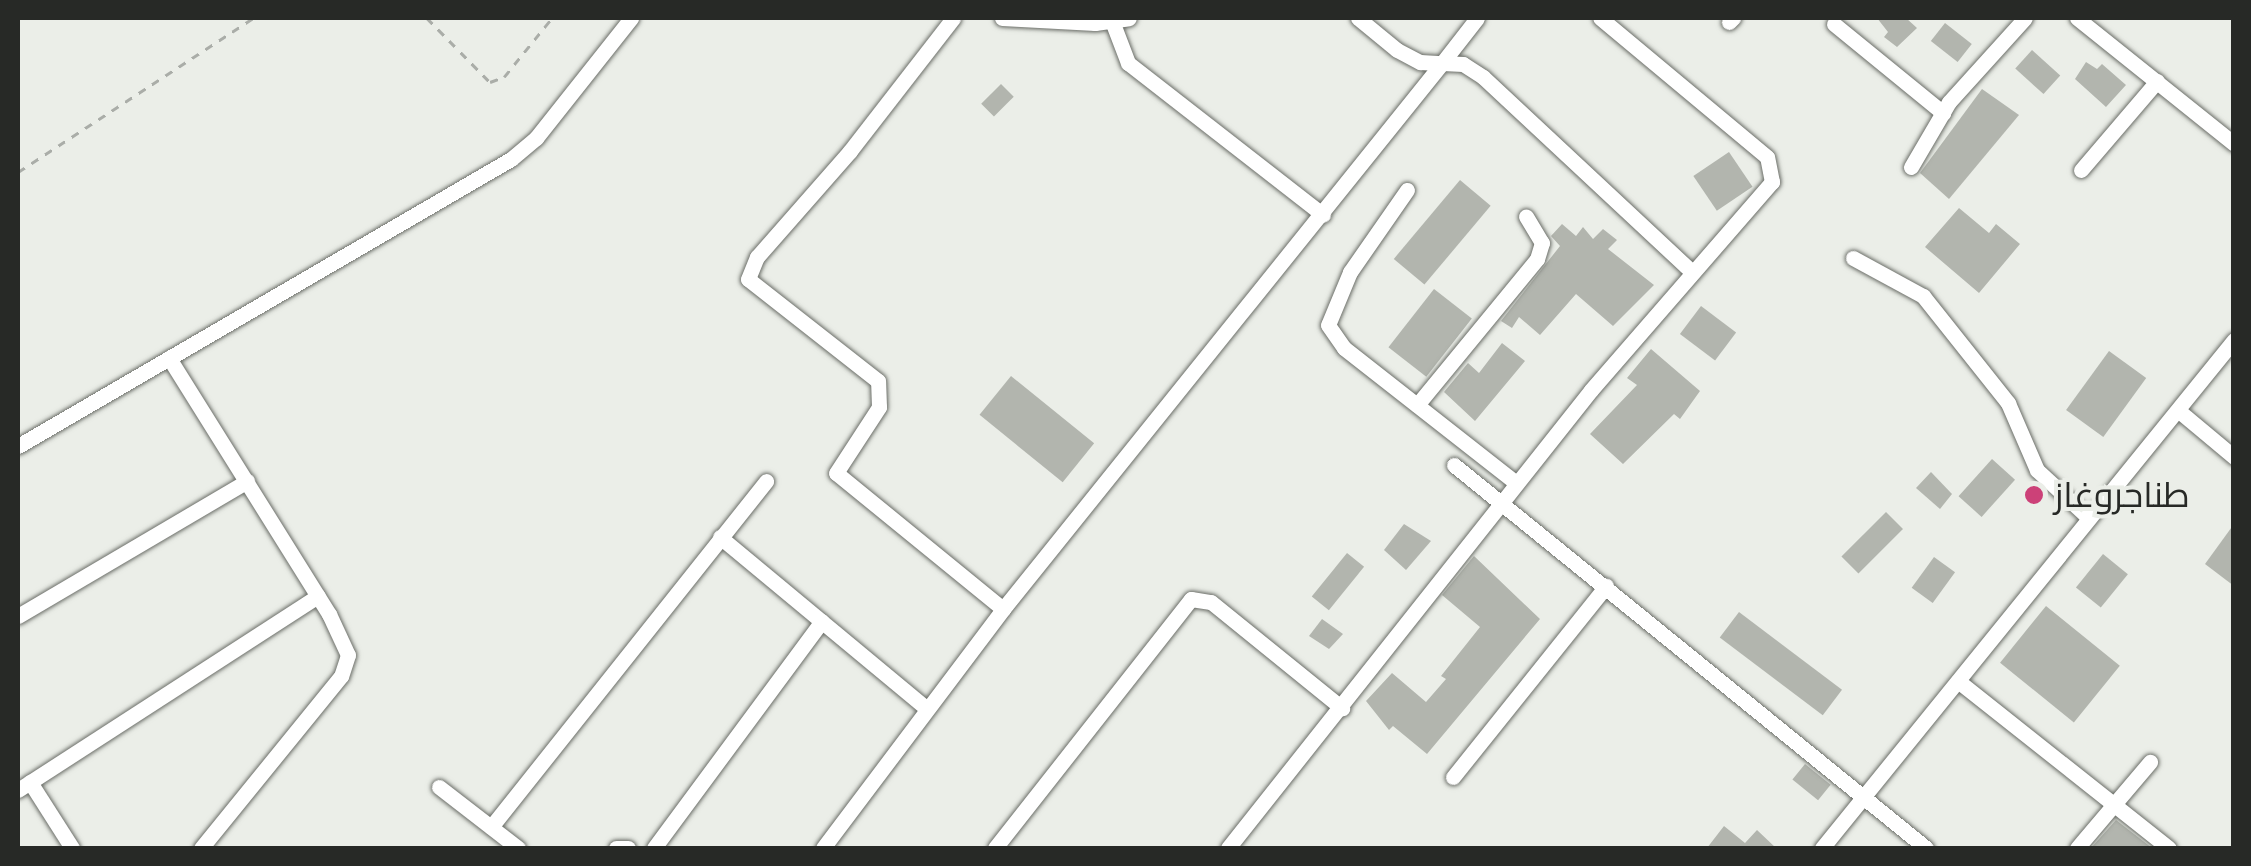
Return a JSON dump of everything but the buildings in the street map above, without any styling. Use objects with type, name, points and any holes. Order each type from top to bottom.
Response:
[{"type":"street","points":[[18,446],[526,149],[631,18]]},
{"type":"street","points":[[953,18],[850,151],[756,257],[748,280],[878,381],[879,407],[836,473],[1004,609]]},
{"type":"street","points":[[1002,18],[1130,18]]},
{"type":"street","points":[[1358,18],[1397,50],[1420,62],[1463,64],[1484,76],[1690,271]]},
{"type":"street","points":[[822,848],[926,708],[1266,276],[1323,215],[1477,18]]},
{"type":"street","points":[[1228,848],[1342,708],[1516,482],[1690,271],[1772,182],[1773,167],[1600,18]]},
{"type":"street","points":[[1911,167],[1943,114],[2025,18]]},
{"type":"street","points":[[2078,18],[2234,144]]},
{"type":"street","points":[[2094,31],[2106,18]]},
{"type":"street","points":[[1112,21],[1128,62],[1323,215]]},
{"type":"street","points":[[1834,24],[1943,114]]},
{"type":"street","points":[[2081,170],[2157,81]]},
{"type":"street","points":[[1408,190],[1350,272],[1328,325],[1344,348],[1516,482]]},
{"type":"street","points":[[1417,405],[1537,260],[1542,242],[1526,216]]},
{"type":"street","points":[[1854,258],[1923,296],[2008,403],[2037,470],[2088,517]]},
{"type":"street","points":[[1822,848],[2234,340]]},
{"type":"street","points":[[170,358],[318,596],[343,638],[348,655],[341,676],[201,848]]},
{"type":"street","points":[[2179,411],[2234,457]]},
{"type":"street","points":[[1454,465],[1926,848]]},
{"type":"street","points":[[18,616],[246,481]]},
{"type":"street","points":[[491,828],[766,481]]},
{"type":"street","points":[[720,536],[926,708]]},
{"type":"street","points":[[1452,778],[1606,586]]},
{"type":"street","points":[[72,848],[24,786],[318,596]]},
{"type":"street","points":[[995,848],[1190,599],[1210,602],[1342,708]]},
{"type":"street","points":[[654,848],[822,622]]},
{"type":"street","points":[[1958,681],[2169,848]]},
{"type":"street","points":[[2077,848],[2150,762]]},
{"type":"street","points":[[439,787],[518,848]]},
{"type":"street","points":[[616,848],[628,848]]},
{"type":"path","points":[[18,172],[252,18]]},
{"type":"path","points":[[426,18],[480,78],[498,82],[552,18]]},
{"type":"place","name":"طناجروغاز","points":[[2034,495]]}]
